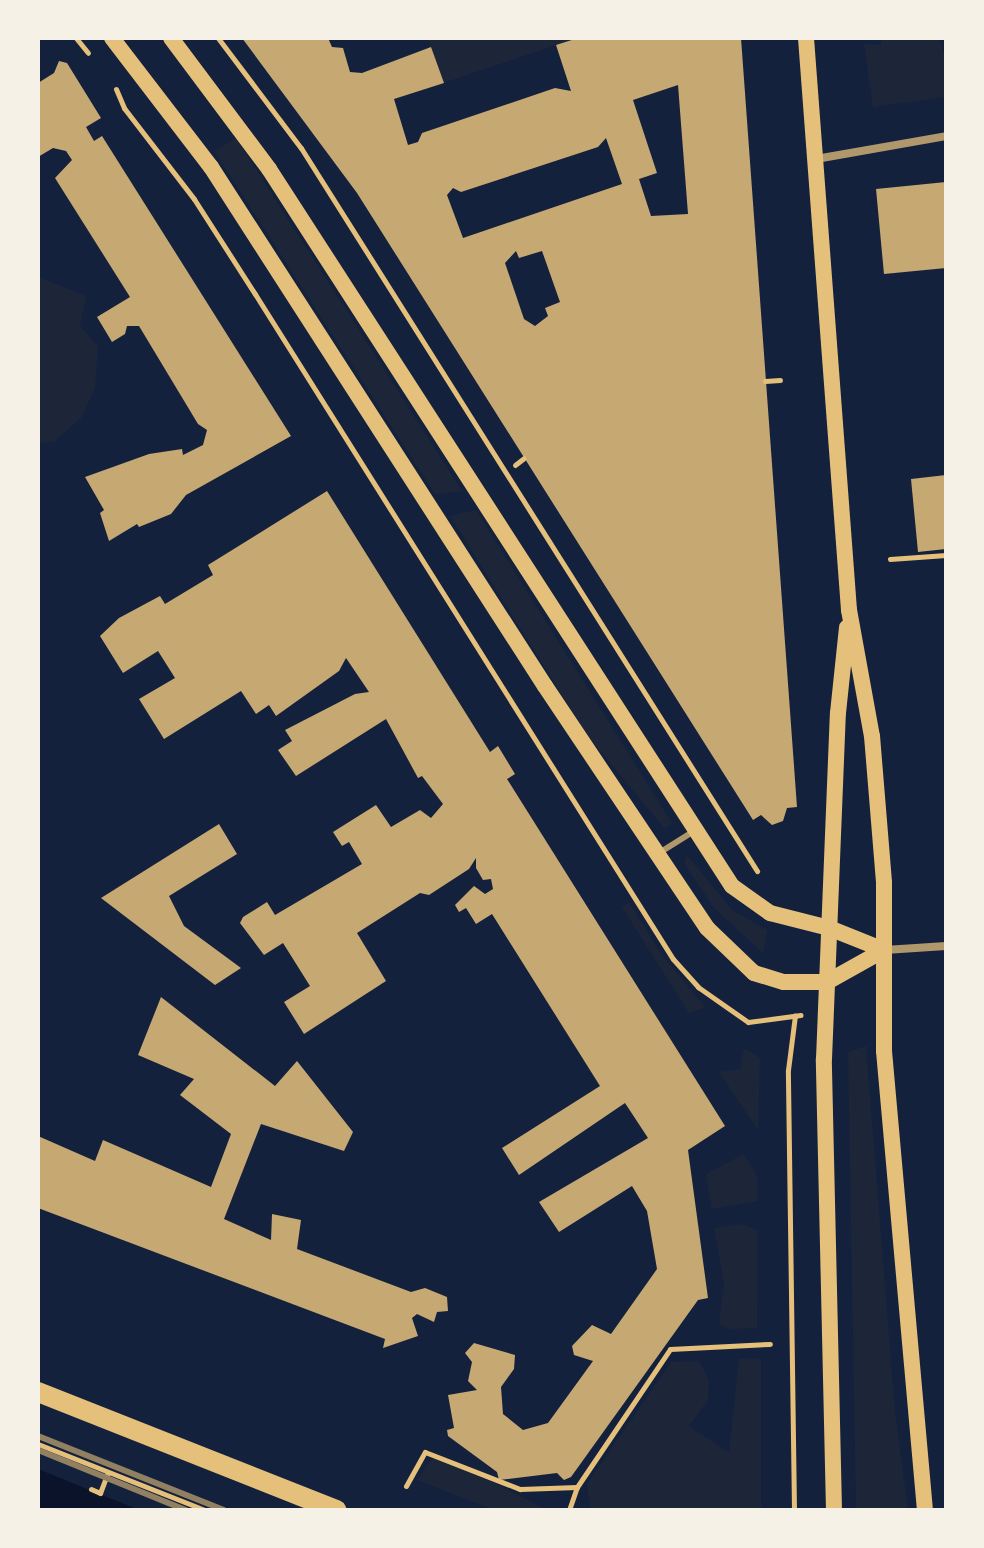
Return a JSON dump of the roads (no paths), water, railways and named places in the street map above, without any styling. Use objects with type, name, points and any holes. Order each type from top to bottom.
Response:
[{"type":"main road","points":[[112,38],[219,178],[545,686],[707,928],[747,967],[784,982],[827,982],[884,950]]},
{"type":"main road","points":[[171,38],[269,169],[695,830],[739,892],[783,917],[829,928],[884,950]]},
{"type":"main road","points":[[806,38],[849,610],[872,736],[884,883],[884,1051],[925,1510]]},
{"type":"main road","points":[[834,1510],[827,982],[838,713],[849,610]]},
{"type":"main road","points":[[38,1392],[336,1510]]},
{"type":"street","points":[[816,159],[946,136]]},
{"type":"street","points":[[884,950],[946,946]]},
{"type":"lane","points":[[659,853],[695,830]]},
{"type":"railway","points":[[38,1436],[224,1510]]},
{"type":"railway","points":[[38,1450],[186,1510]]}]
